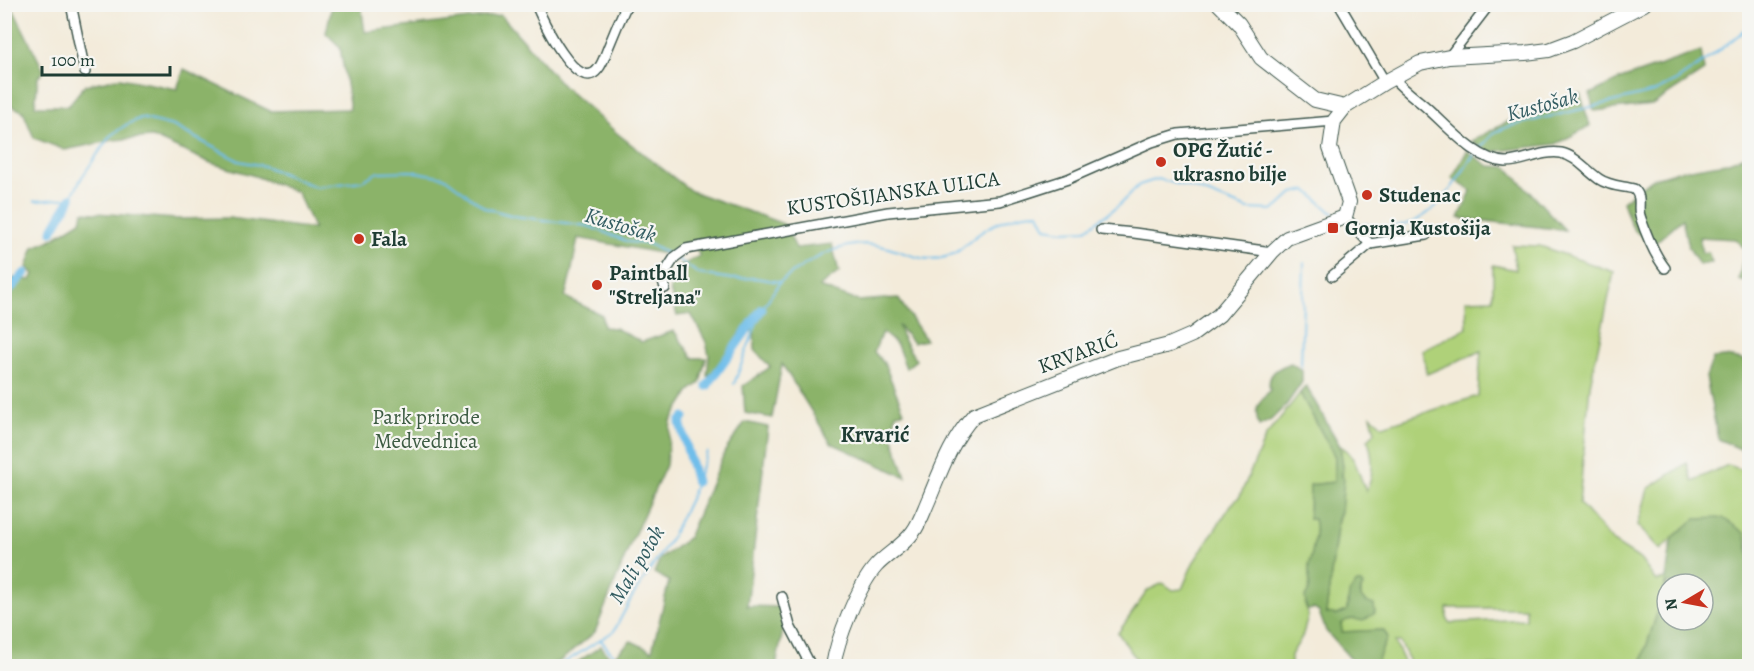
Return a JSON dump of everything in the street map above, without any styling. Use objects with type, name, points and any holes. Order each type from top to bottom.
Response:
[{"type":"street","points":[[71,4],[85,72]]},
{"type":"street","points":[[536,4],[550,35],[567,60],[580,74],[589,76],[594,75],[601,65],[627,4]]},
{"type":"street","points":[[1219,4],[1239,24],[1261,58],[1315,100],[1345,107]]},
{"type":"street","points":[[1339,4],[1388,80],[1481,153],[1495,160],[1507,162],[1560,153],[1569,156],[1605,182],[1634,189],[1640,200],[1639,212],[1646,232],[1657,257],[1665,268]]},
{"type":"street","points":[[1449,57],[1464,40],[1487,4]]},
{"type":"street","points":[[1370,244],[1345,217],[1349,202],[1330,148],[1334,121],[1345,107],[1420,63],[1449,57],[1549,50],[1582,37],[1644,4]]},
{"type":"street","name":"KUSTOŠIJANSKA ULICA","points":[[665,288],[662,277],[675,257],[686,249],[888,212],[1000,201],[1068,179],[1152,142],[1178,134],[1334,121]]},
{"type":"street","name":"KRVARIĆ","points":[[833,666],[836,648],[844,628],[870,574],[877,564],[914,532],[953,444],[974,415],[1118,358],[1169,345],[1192,335],[1219,315],[1272,252],[1287,238],[1345,217]]},
{"type":"street","points":[[1101,230],[1272,252]]},
{"type":"street","points":[[1332,276],[1370,244],[1426,235]]},
{"type":"street","points":[[782,597],[790,626],[811,666]]},
{"type":"green space","name":"Park prirode Medvednica","points":[[4,5],[11,5],[44,71],[38,77],[35,106],[68,106],[85,85],[120,78],[177,89],[184,69],[270,111],[350,109],[340,47],[326,33],[332,5],[361,5],[365,32],[501,15],[563,86],[618,134],[691,191],[784,224],[796,248],[832,244],[839,272],[819,287],[858,301],[898,298],[926,340],[913,343],[898,325],[904,341],[916,360],[906,368],[897,345],[882,332],[874,352],[884,363],[904,412],[896,413],[892,435],[906,477],[831,443],[782,364],[772,418],[745,413],[743,386],[770,367],[755,350],[754,332],[743,329],[714,371],[707,376],[709,355],[706,342],[691,314],[677,316],[670,289],[678,267],[700,256],[691,242],[665,254],[578,238],[565,297],[602,315],[603,327],[615,328],[642,342],[674,331],[693,358],[706,358],[700,383],[691,390],[671,421],[666,465],[631,542],[595,632],[560,661],[547,666],[5,666],[5,286],[13,278],[31,280],[34,274],[27,267],[34,247],[49,241],[81,221],[83,212],[176,219],[229,218],[314,229],[297,192],[211,163],[152,137],[114,140],[65,150],[34,138],[23,111],[6,104]]},
{"type":"green space","points":[[1701,51],[1704,71],[1652,105],[1594,111],[1590,94],[1621,79]]},
{"type":"green space","points":[[1580,93],[1590,126],[1556,144],[1490,152],[1471,141],[1534,108],[1550,108]]},
{"type":"green space","points":[[1467,151],[1489,166],[1507,167],[1565,230],[1459,218],[1471,191],[1452,178]]},
{"type":"green space","points":[[1749,154],[1749,282],[1739,279],[1745,249],[1735,239],[1699,237],[1702,253],[1708,252],[1712,262],[1699,265],[1688,246],[1682,219],[1655,243],[1636,232],[1623,201],[1651,179],[1678,171],[1726,163]]},
{"type":"green space","points":[[1512,245],[1540,246],[1614,272],[1590,385],[1579,503],[1613,542],[1640,559],[1655,580],[1655,620],[1640,666],[1412,666],[1400,642],[1395,642],[1406,666],[1376,666],[1388,637],[1383,630],[1342,632],[1341,624],[1345,620],[1356,619],[1364,602],[1361,591],[1347,602],[1347,611],[1337,615],[1326,613],[1343,467],[1340,446],[1350,454],[1366,491],[1372,466],[1368,440],[1375,432],[1371,416],[1383,426],[1478,396],[1481,351],[1427,374],[1422,350],[1467,328],[1466,300],[1493,299],[1493,265],[1516,270]],"holes":[[[1447,608],[1526,608],[1526,619],[1450,623],[1447,618]]]},
{"type":"green space","points":[[1725,357],[1749,361],[1749,453],[1718,439],[1706,377],[1713,358]]},
{"type":"green space","points":[[1291,363],[1302,371],[1302,382],[1287,404],[1271,420],[1259,426],[1257,410],[1270,390],[1271,376],[1281,367]]},
{"type":"green space","points":[[1306,386],[1340,446],[1343,467],[1341,512],[1338,519],[1326,613],[1337,615],[1347,611],[1351,590],[1357,583],[1361,583],[1363,586],[1361,596],[1364,601],[1374,605],[1375,613],[1363,621],[1346,620],[1341,624],[1342,632],[1383,630],[1388,637],[1376,666],[1357,666],[1326,631],[1319,612],[1314,609],[1307,610],[1305,597],[1310,586],[1309,566],[1315,530],[1314,519],[1309,519],[1310,485],[1334,482],[1335,457],[1300,393]]},
{"type":"green space","points":[[1300,393],[1335,457],[1334,482],[1310,485],[1309,519],[1314,518],[1316,525],[1309,566],[1310,583],[1305,605],[1308,617],[1302,637],[1291,655],[1291,666],[1141,666],[1118,633],[1148,590],[1163,583],[1173,590],[1182,589],[1193,563],[1231,505],[1240,496],[1266,436]]},
{"type":"green space","points":[[745,422],[768,427],[747,606],[782,607],[784,625],[776,666],[572,666],[601,646],[611,659],[631,641],[652,651],[669,581],[654,573],[660,559],[688,538],[725,451]]},
{"type":"green space","points":[[1687,463],[1692,481],[1728,465],[1749,472],[1749,557],[1745,533],[1695,519],[1660,550],[1638,525],[1648,489]]},
{"type":"green space","points":[[1723,518],[1745,533],[1750,557],[1749,666],[1640,666],[1655,620],[1655,632],[1715,632],[1715,572],[1667,572],[1672,538],[1695,519]]},
{"type":"waterway","name":"Kustošak","points":[[1478,150],[1495,132],[1510,126],[1654,92],[1676,81],[1750,26]]},
{"type":"waterway","name":"Kustošak","points":[[35,201],[71,198],[82,177],[110,136],[141,118],[173,126],[239,161],[264,166],[316,187],[362,181],[378,172],[411,171],[444,177],[485,208],[514,216],[588,226],[629,242],[649,244],[671,256]]},
{"type":"waterway","name":"Kustošak","points":[[1364,224],[1384,227],[1402,226],[1417,220],[1443,199],[1474,154]]},
{"type":"waterway","name":"Kustošak","points":[[676,258],[699,274],[780,282],[816,258],[842,247],[870,244],[922,258],[937,259],[954,253],[983,231],[998,223],[1023,214],[1039,213],[1046,228],[1064,231],[1085,230],[1118,206],[1139,185],[1158,179],[1196,189],[1248,209],[1271,210],[1278,207],[1293,193],[1307,190],[1334,213]]},
{"type":"waterway","points":[[52,231],[71,198]]},
{"type":"waterway","points":[[1301,368],[1304,263]]},
{"type":"waterway","points":[[4,296],[25,273]]},
{"type":"waterway","name":"Mali potok","points":[[734,384],[762,309],[780,282]]},
{"type":"waterway","points":[[707,386],[762,309]]},
{"type":"waterway","points":[[684,417],[680,422],[696,482]]},
{"type":"waterway","name":"Mali potok","points":[[559,666],[614,631],[632,597],[670,540],[690,499],[707,452]]},
{"type":"waterway","points":[[600,639],[622,666]]},
{"type":"place","name":"OPG Žutić - ukrasno bilje","points":[[1161,162]]},
{"type":"place","name":"Studenac","points":[[1367,195]]},
{"type":"place","name":"Gornja Kustošija","points":[[1333,228]]},
{"type":"place","name":"Fala","points":[[359,239]]},
{"type":"place","name":"Paintball \"Streljana\"","points":[[597,285]]},
{"type":"district","name":"Krvarić","points":[[875,434]]}]
